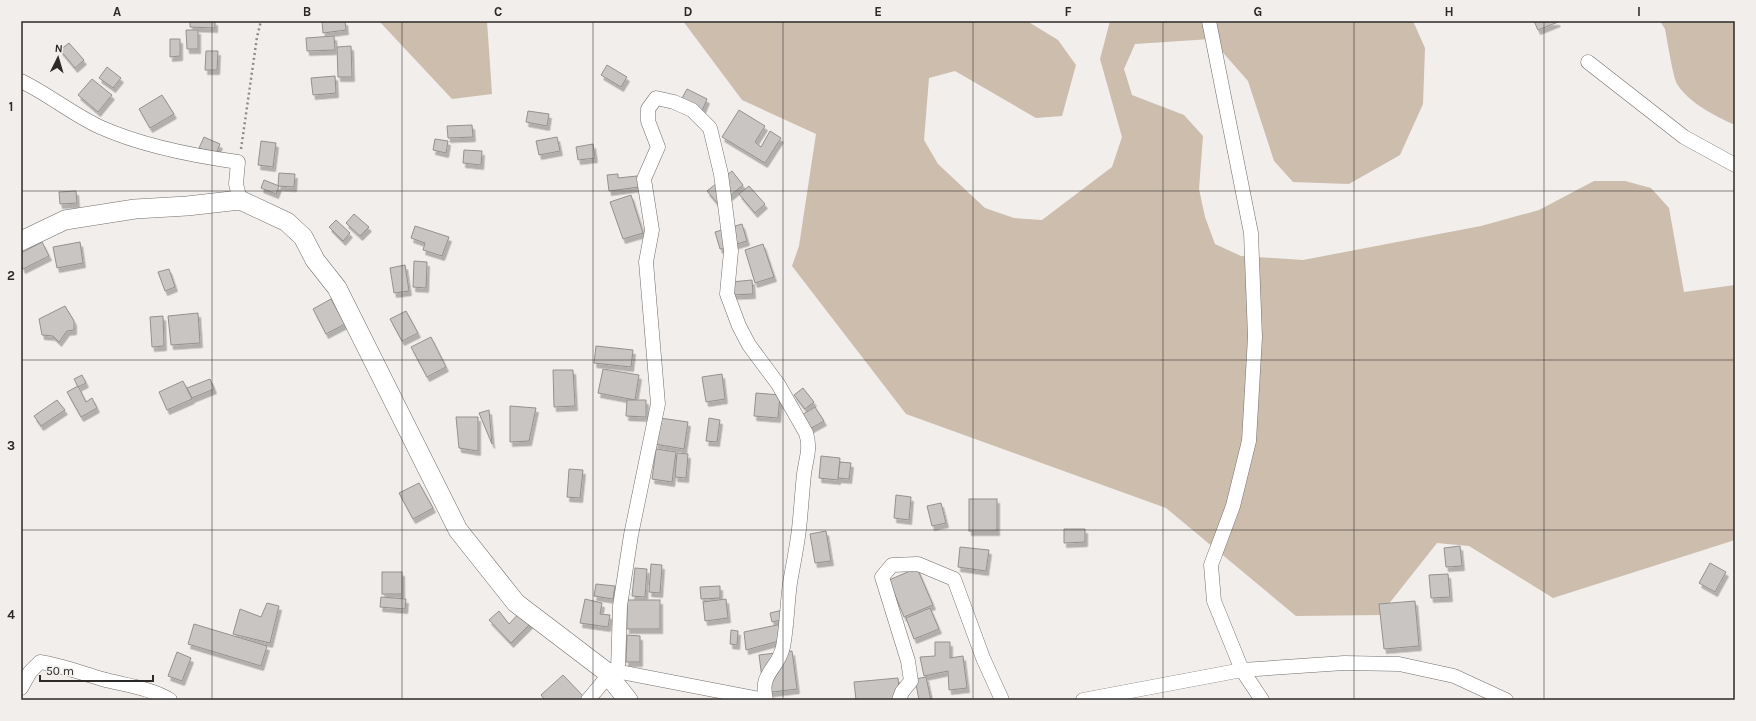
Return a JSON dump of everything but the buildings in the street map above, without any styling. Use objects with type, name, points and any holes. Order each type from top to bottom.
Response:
[{"type":"main road","points":[[21,241],[65,220],[135,209],[187,206],[240,200],[287,222],[303,237],[315,260],[337,288],[458,530],[516,603],[610,672],[628,700]]},
{"type":"street","points":[[1209,21],[1250,233],[1256,336],[1249,441],[1233,506],[1211,565],[1214,601],[1242,670],[1262,700]]},
{"type":"street","points":[[1588,62],[1684,137],[1735,165]]},
{"type":"street","points":[[21,80],[99,126],[125,137],[207,158],[238,162],[236,184],[240,200]]},
{"type":"street","points":[[588,700],[610,672],[631,535],[658,404],[646,262],[652,230],[644,179],[658,147],[648,121],[648,109],[656,98],[674,102],[692,110],[710,128],[721,174],[731,251],[727,294],[739,326],[749,345],[778,384],[806,433],[809,441],[809,454],[805,472],[799,530],[782,647],[780,658],[767,676],[763,689],[766,700],[610,672]]},
{"type":"street","points":[[899,700],[902,692],[911,681],[908,661],[882,578],[892,565],[918,564],[954,579],[983,658],[1002,700]]},
{"type":"street","points":[[21,688],[30,672],[40,662],[59,665],[82,674],[164,696],[170,700]]},
{"type":"street","points":[[1083,700],[1242,670],[1344,663],[1399,664],[1454,676],[1506,700]]},
{"type":"path","points":[[241,151],[257,37],[261,21]]},
{"type":"shaded area","points":[[379,21],[487,21],[492,94],[452,99]]},
{"type":"shaded area","points":[[683,21],[1027,21],[1058,40],[1076,65],[1062,116],[1036,118],[955,71],[929,78],[924,140],[938,164],[985,208],[1014,218],[1042,220],[1112,167],[1122,137],[1100,59],[1110,21],[1413,21],[1425,48],[1423,104],[1400,155],[1349,184],[1293,182],[1274,161],[1248,81],[1211,39],[1135,44],[1124,69],[1132,95],[1184,115],[1203,136],[1199,189],[1205,217],[1215,244],[1241,256],[1303,260],[1481,226],[1539,210],[1594,181],[1625,181],[1651,188],[1669,208],[1684,292],[1735,285],[1735,540],[1553,598],[1469,546],[1437,543],[1380,615],[1296,616],[1166,508],[906,414],[792,266],[799,246],[816,134],[742,100]]},
{"type":"shaded area","points":[[1660,21],[1735,21],[1735,125],[1695,103],[1682,91],[1675,80],[1665,29]]}]
